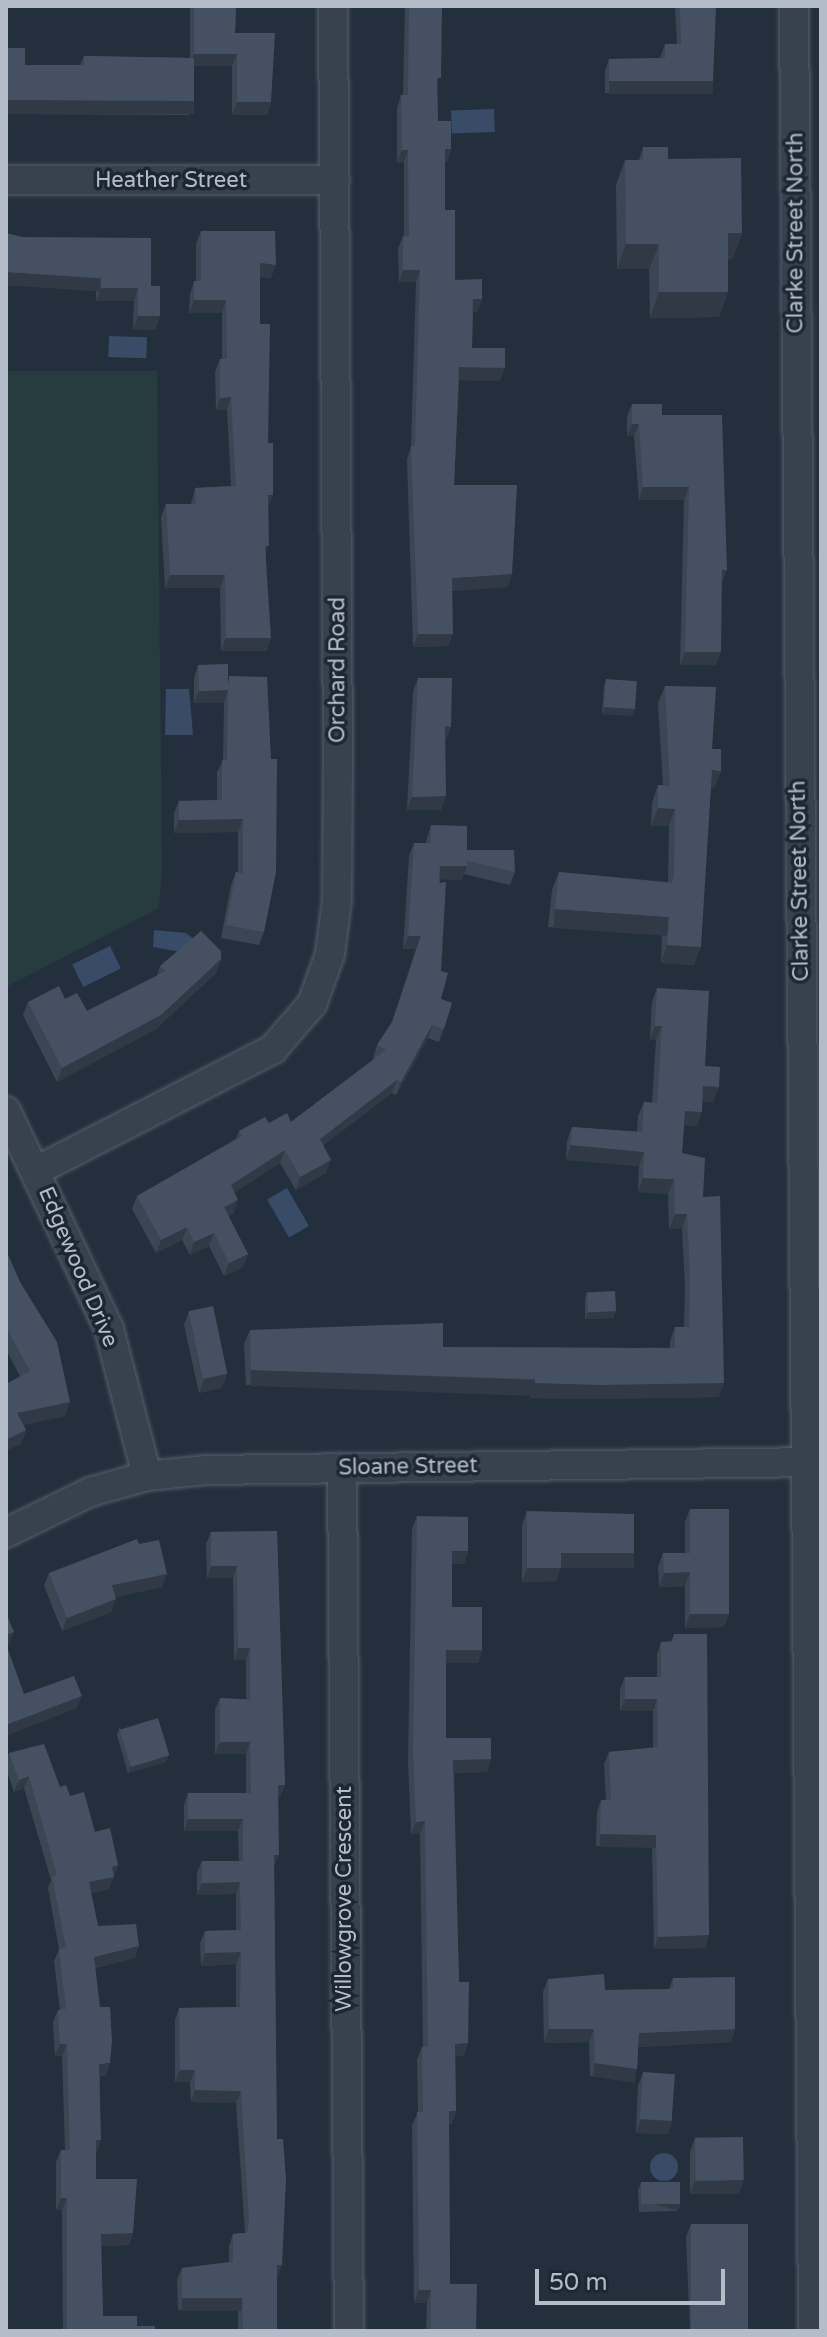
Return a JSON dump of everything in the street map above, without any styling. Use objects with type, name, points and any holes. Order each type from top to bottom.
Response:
[{"type":"street","name":"Orchard Road","points":[[36,1171],[273,1049],[312,1004],[330,954],[337,895],[333,6]]},
{"type":"street","name":"Clarke Street North","points":[[794,6],[810,848],[814,1462],[813,2331]]},
{"type":"street","name":"Heather Street","points":[[6,180],[335,180]]},
{"type":"street","name":"Edgewood Drive","points":[[6,1111],[109,1329],[147,1476]]},
{"type":"street","name":"Sloane Street","points":[[6,1533],[80,1496],[147,1476],[342,1468],[814,1462]]},
{"type":"street","name":"Willowgrove Crescent","points":[[342,1468],[349,2331]]},
{"type":"green space","points":[[6,371],[157,371],[162,868],[159,908],[6,987]]},
{"type":"water","points":[[494,109],[495,132],[452,133],[451,111]]},
{"type":"water","points":[[109,336],[147,337],[146,358],[108,357]]},
{"type":"water","points":[[166,689],[189,689],[193,735],[165,735]]},
{"type":"water","points":[[154,930],[186,933],[196,941],[181,952],[153,947]]},
{"type":"water","points":[[110,946],[121,968],[83,987],[72,964]]},
{"type":"water","points":[[287,1188],[309,1226],[289,1238],[267,1200]]},
{"type":"water","points":[[664,2153],[674,2157],[678,2167],[674,2177],[664,2181],[654,2177],[650,2167],[654,2157]]},
{"type":"building","points":[[194,6],[236,6],[235,33],[275,33],[271,102],[237,102],[237,54],[194,54]]},
{"type":"building","points":[[409,6],[442,6],[441,78],[437,78],[438,121],[451,121],[451,149],[445,149],[445,210],[455,210],[455,280],[482,279],[482,299],[473,299],[472,348],[505,348],[505,368],[459,367],[454,485],[517,485],[512,574],[452,578],[453,634],[418,634],[411,446],[415,446],[420,270],[403,270],[403,236],[409,236],[408,150],[402,150],[401,95],[408,95]]},
{"type":"building","points":[[680,6],[716,6],[713,81],[609,81],[609,59],[665,58],[665,44],[681,44]]},
{"type":"building","points":[[6,48],[25,48],[25,65],[84,65],[84,56],[194,58],[194,101],[6,100]]},
{"type":"building","points":[[643,147],[668,147],[668,159],[741,158],[742,233],[728,233],[728,292],[659,292],[659,244],[626,244],[625,160],[643,160]]},
{"type":"building","points":[[201,231],[275,231],[276,265],[260,263],[260,324],[270,324],[268,443],[273,443],[273,495],[268,495],[269,546],[265,546],[271,638],[226,638],[225,575],[170,575],[166,504],[196,504],[195,488],[236,486],[231,397],[220,398],[220,359],[227,359],[226,300],[194,300],[194,281],[201,281]]},
{"type":"building","points":[[6,233],[22,237],[151,238],[151,286],[160,286],[160,316],[138,316],[138,288],[101,288],[101,278],[6,272]]},
{"type":"building","points":[[632,404],[662,404],[662,415],[722,415],[727,570],[722,570],[721,652],[685,652],[689,487],[643,487],[639,424],[632,424]]},
{"type":"building","points":[[228,664],[228,690],[199,691],[198,665]]},
{"type":"building","points":[[229,676],[267,677],[271,759],[277,759],[276,872],[264,932],[226,925],[236,872],[243,874],[243,819],[179,820],[179,801],[222,800],[222,760],[227,760]]},
{"type":"building","points":[[418,678],[452,678],[451,727],[445,726],[446,796],[412,797]]},
{"type":"building","points":[[606,679],[637,681],[635,709],[604,707]]},
{"type":"building","points":[[665,686],[716,687],[712,749],[721,749],[721,771],[712,770],[701,947],[667,945],[669,917],[555,909],[559,872],[671,883],[674,877],[675,809],[658,808],[658,785],[670,786]]},
{"type":"building","points":[[431,825],[467,826],[467,850],[514,850],[515,872],[467,861],[467,866],[440,866],[439,883],[446,882],[441,971],[448,973],[441,999],[452,1003],[444,1029],[432,1025],[401,1082],[397,1080],[320,1139],[331,1160],[300,1177],[285,1150],[231,1185],[238,1200],[224,1207],[248,1254],[229,1263],[214,1233],[194,1242],[187,1227],[161,1240],[137,1196],[242,1136],[239,1131],[265,1117],[269,1123],[287,1113],[291,1122],[386,1050],[377,1045],[392,1022],[421,936],[408,936],[414,843],[431,843]]},
{"type":"building","points":[[201,931],[221,951],[221,959],[161,1015],[62,1068],[28,1002],[59,986],[65,999],[77,993],[87,1011],[166,971],[160,966]]},
{"type":"building","points":[[657,988],[709,991],[705,1066],[720,1067],[719,1087],[703,1086],[702,1112],[685,1111],[682,1153],[705,1158],[703,1197],[720,1196],[724,1383],[600,1385],[535,1383],[535,1379],[251,1370],[250,1330],[443,1323],[443,1347],[675,1348],[675,1327],[689,1327],[690,1274],[687,1214],[675,1214],[674,1179],[643,1178],[644,1152],[571,1145],[572,1127],[642,1132],[644,1102],[657,1103],[662,1026],[655,1026]]},
{"type":"building","points":[[6,1250],[20,1282],[57,1342],[70,1402],[17,1413],[26,1430],[6,1440],[6,1384],[30,1371],[6,1327]]},
{"type":"building","points":[[615,1291],[616,1311],[588,1312],[587,1292]]},
{"type":"building","points":[[213,1306],[227,1373],[203,1379],[189,1311]]},
{"type":"building","points":[[690,1509],[729,1509],[729,1614],[690,1614],[690,1572],[664,1573],[663,1553],[690,1553]]},
{"type":"building","points":[[527,1511],[634,1514],[634,1553],[561,1553],[561,1568],[527,1568]]},
{"type":"building","points":[[417,1516],[468,1517],[468,1551],[452,1551],[452,1607],[482,1607],[482,1650],[446,1650],[446,1738],[491,1738],[491,1759],[453,1760],[459,1982],[469,1982],[468,2043],[455,2044],[456,2111],[449,2111],[450,2284],[477,2284],[476,2331],[431,2331],[431,2290],[419,2290],[417,2112],[423,2112],[422,2047],[428,2047],[425,1821],[416,1822],[413,1748]]},
{"type":"building","points":[[277,1531],[285,1785],[278,1785],[279,1855],[274,1855],[277,2139],[283,2139],[286,2179],[282,2265],[277,2265],[277,2331],[243,2331],[242,2298],[182,2298],[182,2268],[233,2262],[233,2234],[247,2233],[249,2220],[241,2091],[195,2090],[195,2070],[180,2070],[179,2008],[240,2007],[241,1952],[205,1953],[205,1931],[241,1930],[240,1882],[202,1883],[202,1861],[243,1861],[243,1819],[188,1819],[188,1793],[251,1793],[250,1742],[220,1742],[220,1698],[250,1700],[250,1648],[238,1648],[237,1566],[211,1566],[211,1532]]},
{"type":"building","points":[[137,1539],[139,1544],[159,1540],[167,1574],[112,1585],[116,1599],[67,1618],[49,1573]]},
{"type":"building","points":[[6,1613],[14,1632],[6,1635]]},
{"type":"building","points":[[674,1634],[707,1634],[709,1935],[658,1937],[656,1835],[600,1834],[601,1800],[611,1800],[609,1752],[658,1747],[657,1699],[625,1699],[625,1677],[661,1677],[661,1642],[673,1641]]},
{"type":"building","points":[[6,1644],[24,1694],[74,1676],[82,1696],[6,1725]]},
{"type":"building","points":[[158,1718],[169,1755],[131,1767],[120,1730]]},
{"type":"building","points":[[44,1744],[60,1787],[66,1785],[70,1796],[84,1792],[95,1832],[110,1828],[118,1865],[112,1867],[114,1877],[89,1882],[98,1926],[136,1924],[139,1946],[94,1957],[100,2007],[110,2007],[112,2041],[110,2063],[99,2064],[101,2140],[96,2140],[96,2179],[137,2179],[133,2233],[101,2234],[103,2316],[137,2316],[137,2326],[155,2326],[155,2331],[67,2331],[67,2198],[61,2198],[61,2150],[70,2150],[67,2044],[60,2044],[58,2010],[66,2009],[59,1949],[66,1948],[52,1876],[57,1875],[29,1776],[19,1780],[9,1753]]},
{"type":"building","points":[[604,1974],[605,1990],[673,1989],[673,1978],[735,1977],[735,2029],[639,2033],[637,2069],[595,2063],[594,2029],[549,2029],[548,1979]]},
{"type":"building","points":[[643,2072],[675,2074],[672,2121],[640,2119]]},
{"type":"building","points":[[743,2137],[744,2180],[696,2181],[695,2138]]},
{"type":"building","points":[[641,2182],[680,2182],[680,2204],[641,2204]]},
{"type":"building","points":[[691,2224],[748,2224],[748,2331],[691,2331]]}]
